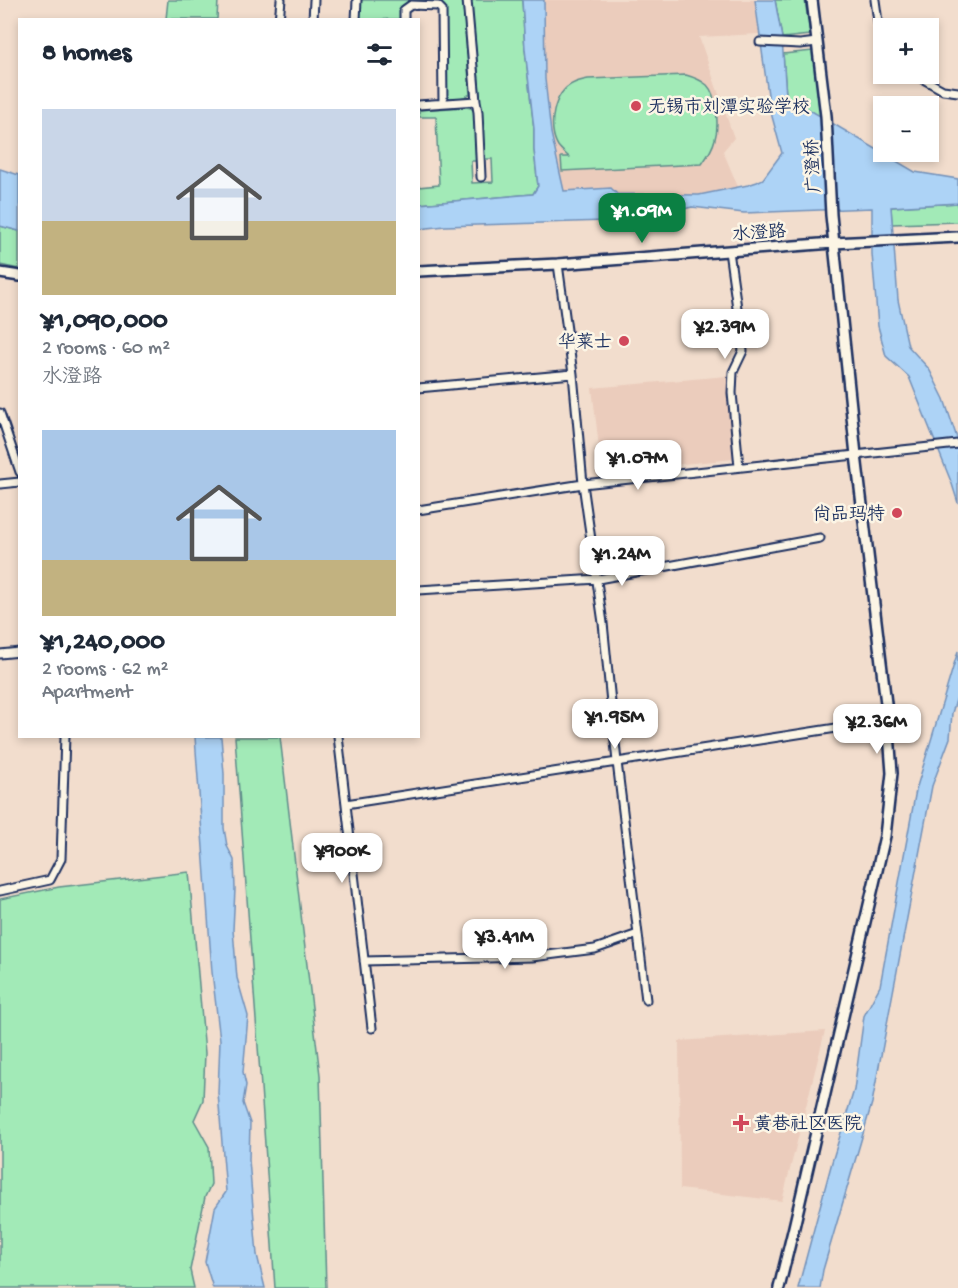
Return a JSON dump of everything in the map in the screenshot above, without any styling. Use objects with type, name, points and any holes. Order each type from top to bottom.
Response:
[{"type":"street","points":[[279,18],[281,0]]},
{"type":"street","points":[[313,18],[314,0]]},
{"type":"street","points":[[356,18],[357,0]]},
{"type":"street","points":[[467,0],[478,112],[481,177]]},
{"type":"street","name":"广澄桥","points":[[779,1288],[885,836],[892,773],[831,215],[825,116],[812,0]]},
{"type":"street","points":[[874,0],[877,18]]},
{"type":"street","points":[[404,18],[404,10],[411,5],[438,6],[442,10],[443,103]]},
{"type":"street","points":[[760,42],[800,44],[818,42]]},
{"type":"street","points":[[932,84],[943,90],[958,92]]},
{"type":"street","points":[[420,105],[476,101]]},
{"type":"street","name":"水澄路","points":[[420,272],[834,243],[958,237]]},
{"type":"street","points":[[729,251],[743,351],[733,372],[732,393],[739,467]]},
{"type":"street","points":[[558,264],[573,374],[583,484],[598,579],[617,762],[646,1000]]},
{"type":"street","points":[[0,273],[18,276]]},
{"type":"street","points":[[420,388],[573,374]]},
{"type":"street","points":[[0,413],[18,466]]},
{"type":"street","points":[[420,510],[583,484],[958,444]]},
{"type":"street","points":[[0,484],[18,482]]},
{"type":"street","points":[[420,590],[598,579],[820,538]]},
{"type":"street","points":[[0,654],[18,652]]},
{"type":"street","points":[[346,804],[888,720]]},
{"type":"street","points":[[0,891],[50,880],[61,859],[64,738]]},
{"type":"street","points":[[338,738],[372,1028]]},
{"type":"street","points":[[364,961],[532,957],[595,949],[638,934]]},
{"type":"shaded area","name":"无锡市刘潭实验学校","points":[[544,0],[755,0],[759,34],[699,37],[734,138],[723,151],[738,187],[699,195],[617,194],[610,188],[564,192],[551,133],[545,79]]},
{"type":"shaded area","points":[[727,376],[734,459],[602,472],[592,388]]},
{"type":"shaded area","name":"黄巷社区医院","points":[[825,1031],[782,1201],[680,1189],[679,1041]]},
{"type":"green space","points":[[168,0],[218,0],[217,18],[166,18]]},
{"type":"green space","points":[[359,0],[463,0],[470,94],[449,98],[445,94],[444,9],[416,3],[406,4],[401,10],[401,18],[358,18]]},
{"type":"green space","points":[[471,0],[522,0],[538,186],[533,194],[420,204],[420,187],[439,185],[436,117],[420,117],[420,110],[471,108],[475,112],[478,161],[471,161],[472,183],[493,182],[492,159],[484,159]]},
{"type":"green space","points":[[775,0],[805,0],[810,35],[782,38]]},
{"type":"green space","points":[[813,51],[820,117],[786,96],[783,54]]},
{"type":"green space","points":[[686,75],[707,85],[715,103],[716,133],[711,149],[702,164],[562,171],[561,157],[569,157],[558,146],[553,121],[557,102],[567,88],[576,82],[588,79]]},
{"type":"green space","points":[[958,203],[958,222],[892,224],[891,207]]},
{"type":"green space","points":[[0,226],[18,231],[18,269],[0,265]]},
{"type":"green space","points":[[235,738],[280,738],[320,1075],[326,1288],[275,1288]]},
{"type":"green space","points":[[189,872],[205,1053],[203,1100],[194,1120],[209,1147],[211,1184],[205,1197],[190,1270],[194,1288],[0,1288],[0,899],[59,887]]},
{"type":"water","points":[[522,0],[544,0],[545,79],[551,133],[564,191],[611,188],[617,194],[699,195],[748,185],[763,179],[782,153],[770,109],[755,0],[775,0],[782,38],[786,96],[873,147],[873,162],[898,162],[915,172],[958,179],[958,203],[891,207],[898,300],[908,346],[929,369],[944,399],[958,441],[958,503],[909,377],[886,356],[878,326],[872,254],[872,208],[744,213],[692,207],[638,220],[445,226],[420,229],[420,204],[533,194],[538,186]]},
{"type":"water","points":[[0,169],[18,175],[18,231],[0,226]]},
{"type":"water","points":[[958,651],[958,694],[952,713],[950,738],[932,786],[872,1103],[823,1270],[820,1288],[798,1288],[854,1090],[864,1016],[880,986],[916,790]]},
{"type":"water","points":[[195,738],[221,738],[224,828],[227,846],[234,860],[233,930],[237,978],[248,1016],[243,1072],[246,1085],[243,1103],[250,1123],[249,1160],[257,1255],[265,1288],[213,1288],[205,1262],[215,1208],[226,1192],[218,1093],[220,1040],[212,972]]},
{"type":"place","name":"无锡市刘潭实验学校","points":[[636,106]]},
{"type":"place","name":"华莱士","points":[[624,341]]},
{"type":"place","name":"尚品玛特","points":[[897,513]]},
{"type":"place","name":"黄巷社区医院","points":[[741,1123]]}]
